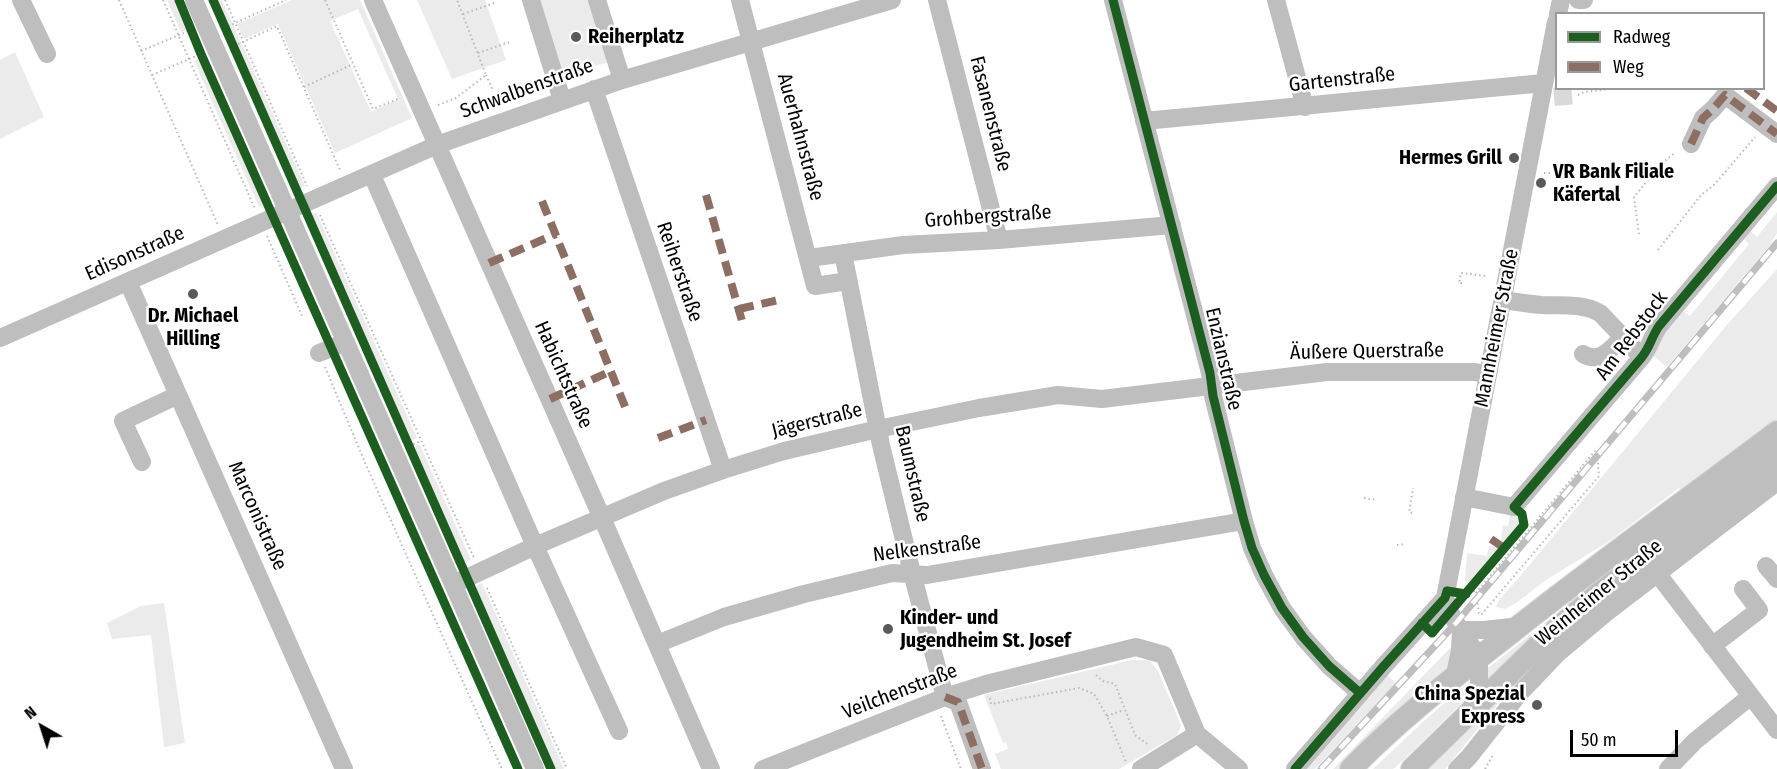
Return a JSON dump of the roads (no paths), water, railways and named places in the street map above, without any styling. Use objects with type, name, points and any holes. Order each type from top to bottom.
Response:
[{"type":"highway","points":[[1648,568],[1777,459]]},
{"type":"main road","points":[[1355,767],[1392,729],[1455,675],[1777,432]]},
{"type":"main road","points":[[1412,769],[1544,641],[1597,595],[1648,568]]},
{"type":"street","points":[[21,0],[47,54]]},
{"type":"street","points":[[194,0],[535,769]]},
{"type":"street","name":"Habichtstraße","points":[[373,0],[711,769]]},
{"type":"street","points":[[531,0],[562,100]]},
{"type":"street","points":[[597,0],[622,80]]},
{"type":"street","name":"Auerhahnstraße","points":[[740,0],[815,286],[848,281]]},
{"type":"street","name":"Schwalbenstraße","points":[[288,211],[437,145],[562,100],[750,41],[892,0]]},
{"type":"street","name":"Fasanenstraße","points":[[937,0],[999,240]]},
{"type":"street","name":"Enzianstraße","points":[[1113,0],[1210,374],[1244,521],[1256,557],[1282,608],[1303,637],[1329,666],[1360,693]]},
{"type":"street","points":[[1276,0],[1305,106]]},
{"type":"street","points":[[1578,0],[1584,0]]},
{"type":"street","name":"Mannheimer Straße","points":[[1446,598],[1488,375],[1546,92],[1555,35]]},
{"type":"street","name":"Reiherstraße","points":[[594,89],[723,470]]},
{"type":"street","name":"Gartenstraße","points":[[1144,121],[1305,106],[1546,92]]},
{"type":"street","points":[[1691,144],[1703,118],[1725,95],[1771,130]]},
{"type":"street","points":[[372,175],[535,546],[619,730]]},
{"type":"street","name":"Am Rebstock","points":[[1464,497],[1514,507],[1648,350],[1659,326],[1777,186]]},
{"type":"street","name":"Edisonstraße","points":[[0,338],[288,211]]},
{"type":"street","name":"Grohbergstraße","points":[[809,258],[903,245],[999,240],[1172,225]]},
{"type":"street","name":"Baumstraße","points":[[843,253],[878,429],[940,698],[958,702],[982,769]]},
{"type":"street","name":"Marconistraße","points":[[128,282],[344,769]]},
{"type":"street","points":[[1503,300],[1592,308],[1600,313],[1642,357]]},
{"type":"street","points":[[1583,354],[1589,358],[1599,357],[1622,338]]},
{"type":"street","points":[[319,353],[346,342]]},
{"type":"street","name":"Äußere Querstraße","points":[[1212,385],[1327,372],[1475,372],[1488,375]]},
{"type":"street","name":"Jägerstraße","points":[[454,584],[535,546],[664,491],[784,451],[979,408],[1058,395],[1102,399],[1212,385]]},
{"type":"street","points":[[142,462],[123,421],[178,395]]},
{"type":"street","name":"Weinheimer Straße","points":[[1463,765],[1511,702],[1558,653],[1648,568],[1776,485]]},
{"type":"street","name":"Nelkenstraße","points":[[657,644],[724,617],[804,594],[892,573],[927,575],[1244,521]]},
{"type":"street","points":[[1648,568],[1777,730]]},
{"type":"street","points":[[1712,646],[1758,610],[1743,589]]},
{"type":"street","points":[[1446,598],[1450,612],[1479,657],[1479,685],[1469,715]]},
{"type":"street","points":[[1295,769],[1446,598]]},
{"type":"street","points":[[1461,630],[1520,626]]},
{"type":"street","points":[[1455,675],[1461,630]]},
{"type":"street","name":"Veilchenstraße","points":[[763,769],[940,698],[986,684],[1136,647],[1164,655],[1197,734],[1239,769]]},
{"type":"street","points":[[1668,769],[1695,741],[1751,696]]},
{"type":"street","points":[[1142,769],[1197,734]]},
{"type":"tunnel","points":[[1554,97],[1578,95]]},
{"type":"railway","points":[[1321,769],[1456,623],[1777,243]]},
{"type":"place","name":"Reiherplatz","points":[[576,37]]},
{"type":"place","name":"Hermes Grill","points":[[1514,158]]},
{"type":"place","name":"VR Bank Filiale Käfertal","points":[[1541,183]]},
{"type":"place","name":"Dr. Michael Hilling","points":[[193,294]]},
{"type":"place","name":"Kinder- und Jugendheim St. Josef","points":[[888,629]]},
{"type":"place","name":"China Spezial Express","points":[[1537,705]]}]
